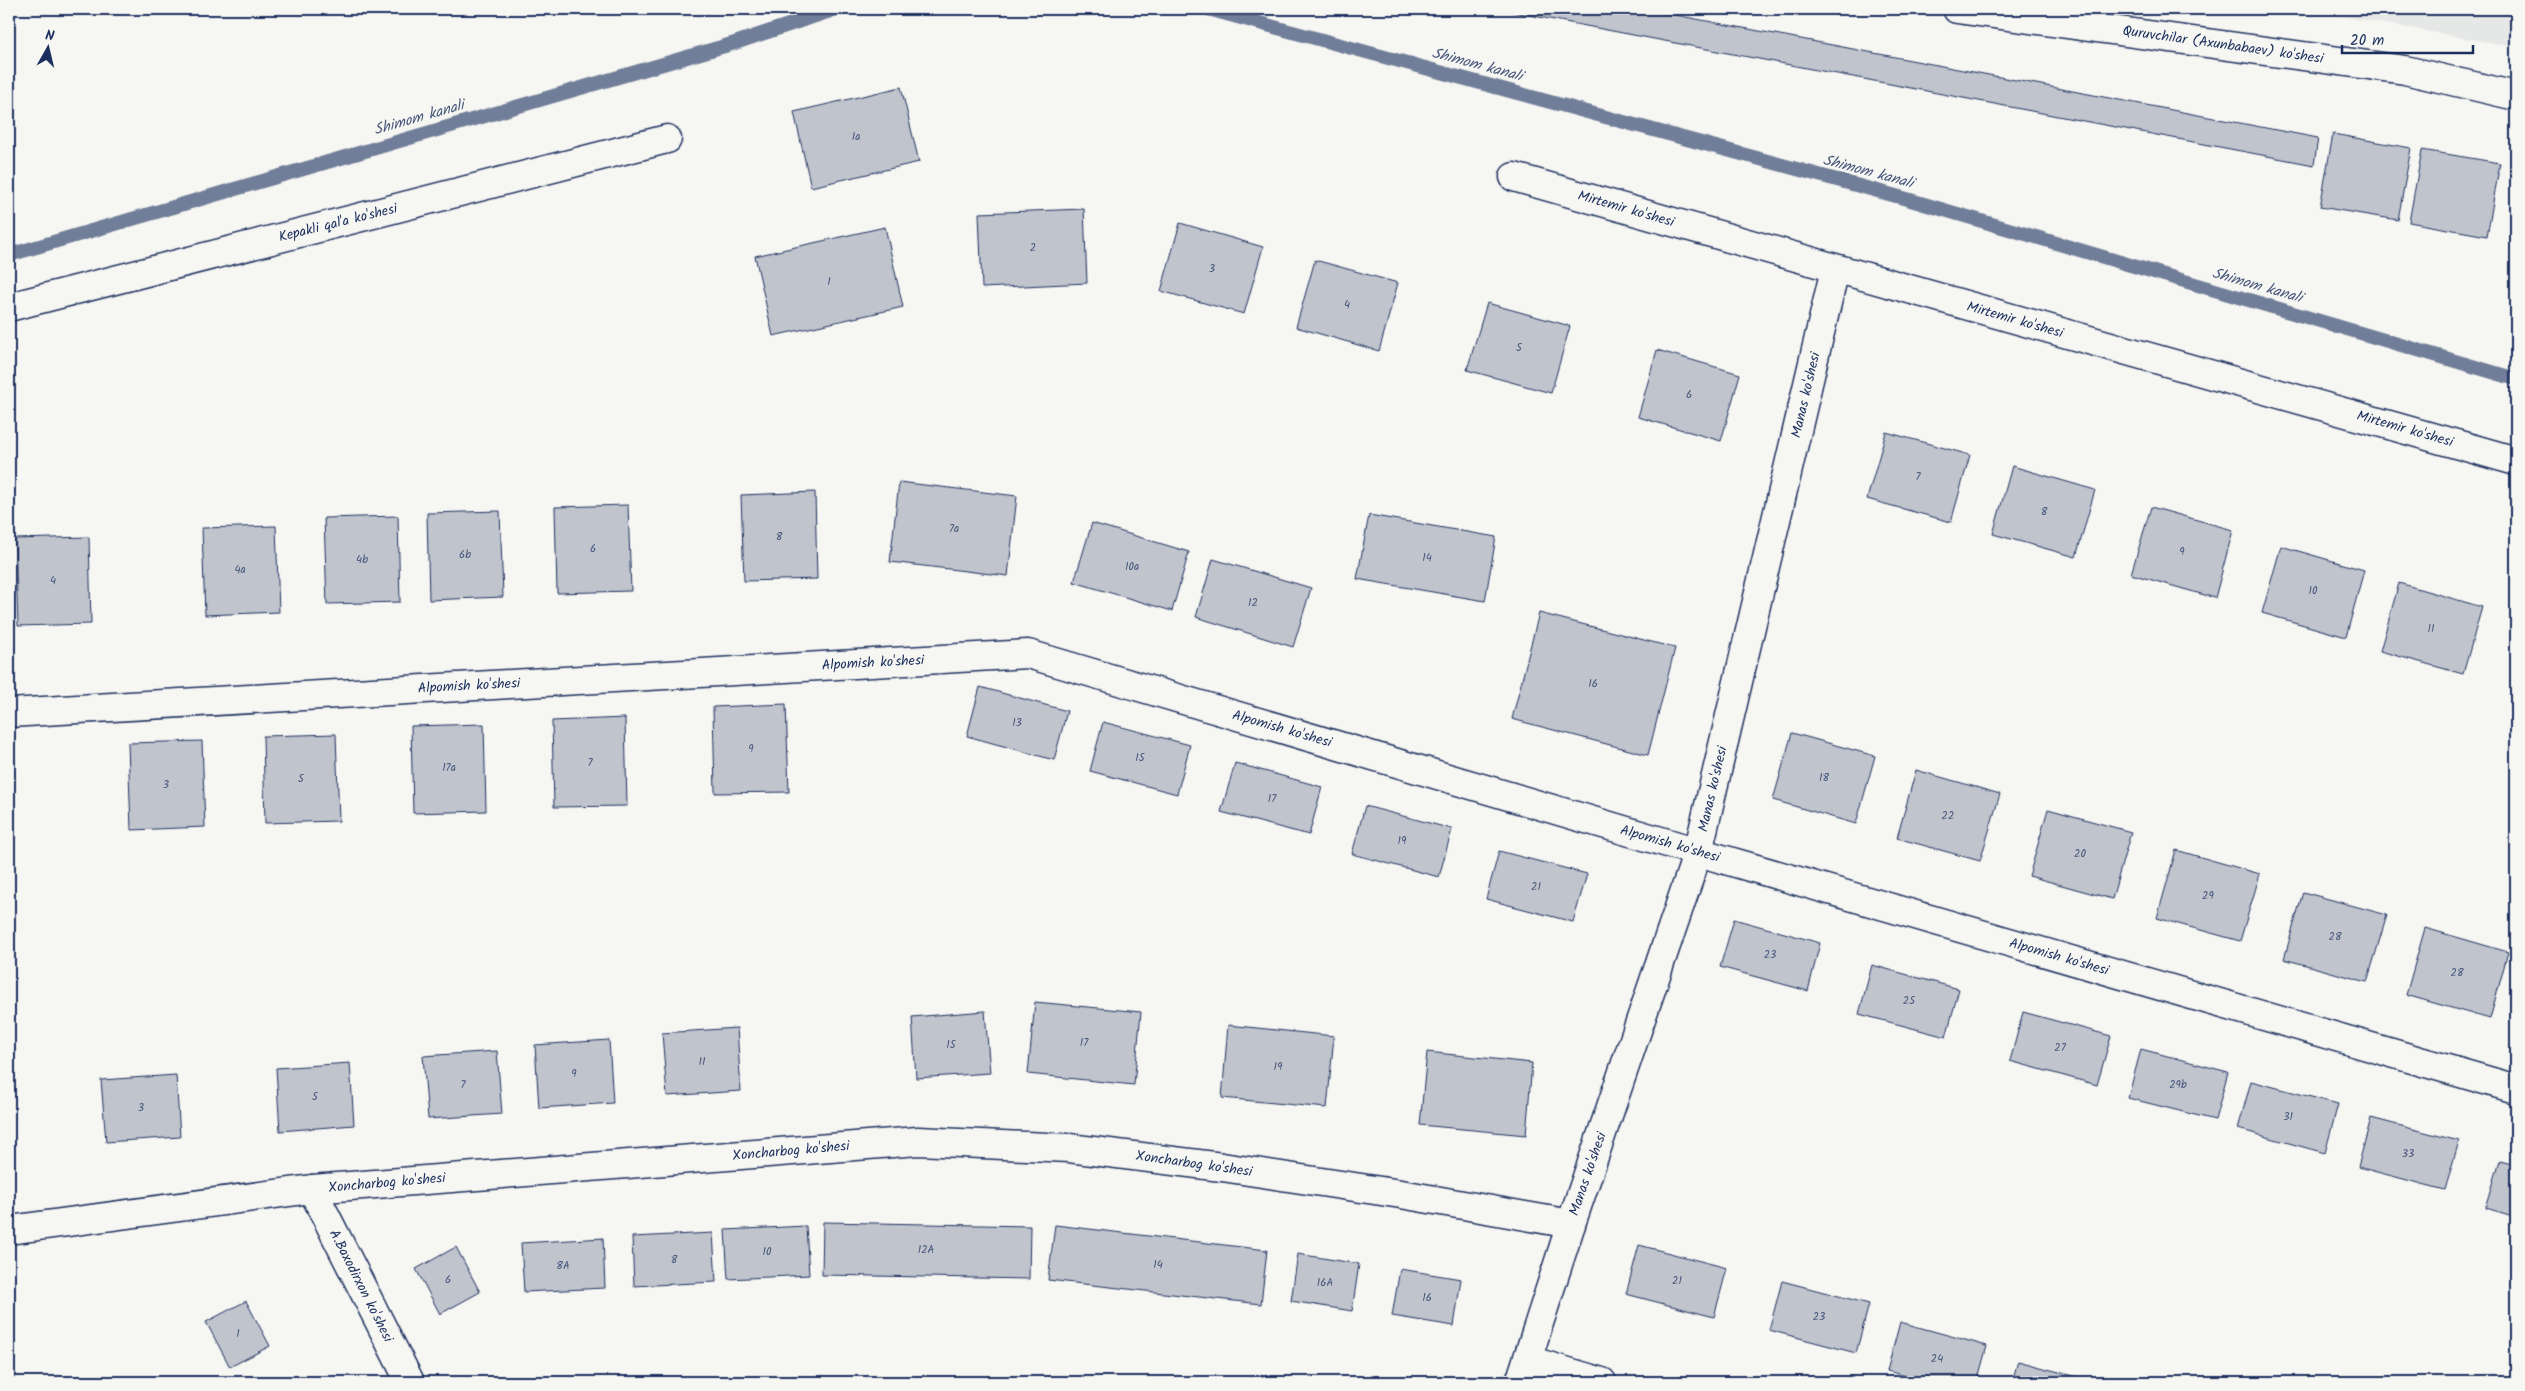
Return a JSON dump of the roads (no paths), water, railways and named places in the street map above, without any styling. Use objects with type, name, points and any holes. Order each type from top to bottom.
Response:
[{"type":"street","name":"Quruvchilar (Axunbabaev) ko'shesi","points":[[1958,9],[2405,70],[2516,96]]},
{"type":"street","name":"Kepakli qal'a ko'shesi","points":[[9,307],[667,139]]},
{"type":"street","name":"Mirtemir ko'shesi","points":[[1514,177],[2516,460]]},
{"type":"street","name":"Manas ko'shesi","points":[[1524,1371],[1571,1224],[1698,852],[1835,269]]},
{"type":"street","name":"Alpomish ko'shesi","points":[[9,713],[1028,654],[1698,852],[2516,1089]]},
{"type":"street","name":"Xoncharbog ko'shesi","points":[[9,1230],[312,1190],[918,1141],[1069,1148],[1222,1167],[1401,1194],[1571,1224]]},
{"type":"street","name":"A.Baxodirxon ko'shesi","points":[[312,1190],[410,1382]]},
{"type":"street","points":[[1524,1371],[1602,1382]]},
{"type":"waterway","name":"Shimom kanali","points":[[9,255],[735,43],[836,9]]},
{"type":"waterway","name":"Shimom kanali","points":[[1208,9],[1907,199],[2516,379]]}]
